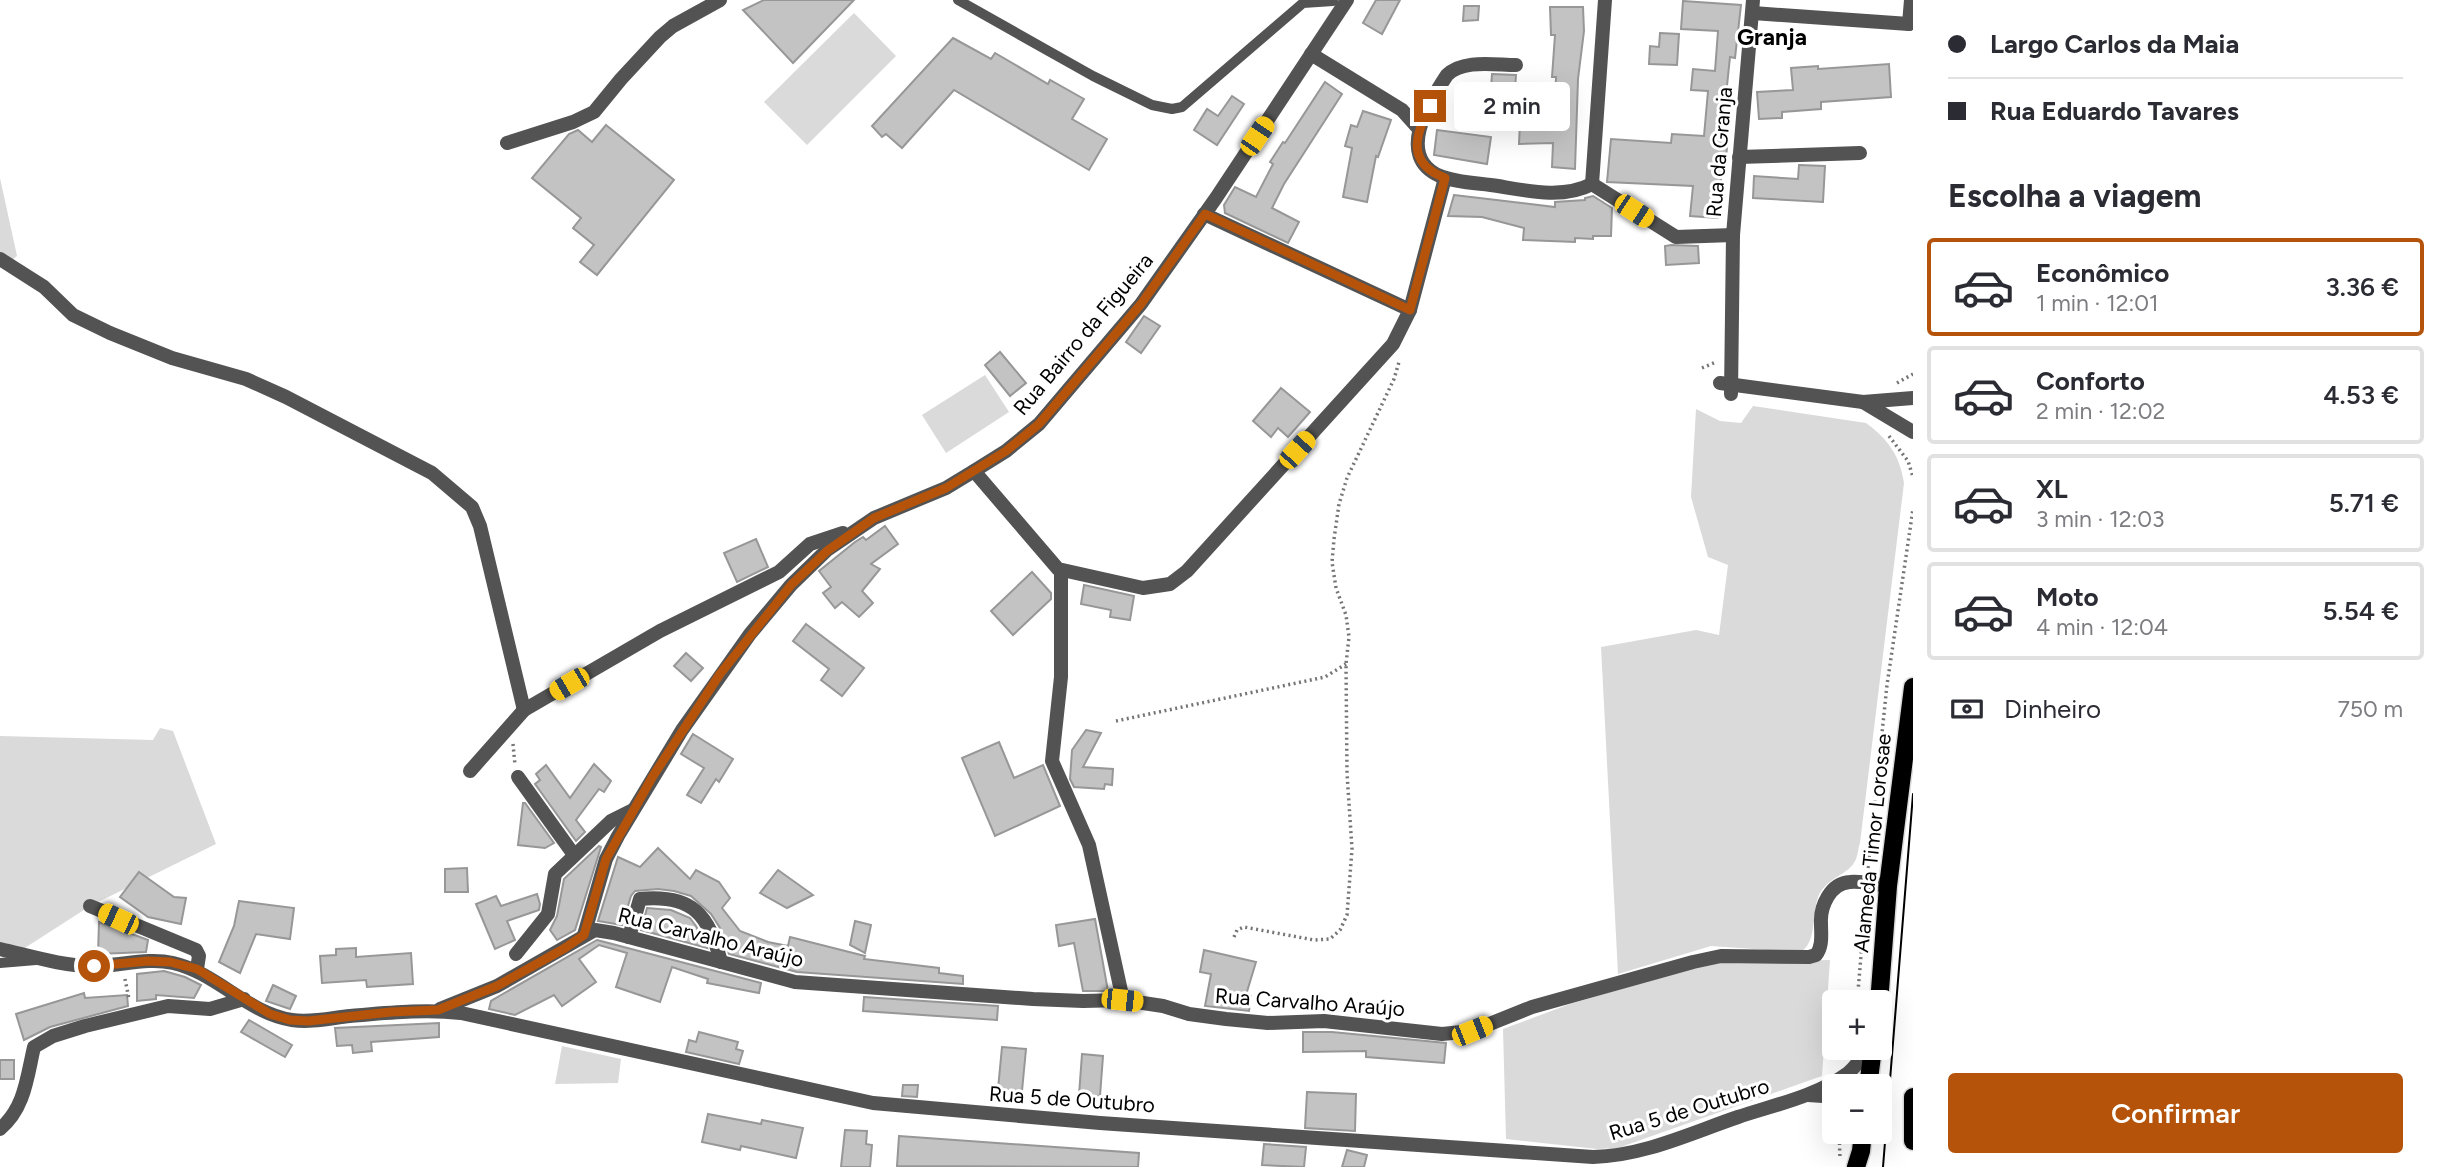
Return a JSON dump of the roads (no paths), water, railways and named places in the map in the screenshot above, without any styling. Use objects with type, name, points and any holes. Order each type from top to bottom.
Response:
[{"type":"main road","name":"Alameda Timor Lorosae","points":[[1880,990],[1888,886],[1913,687]]},
{"type":"main road","points":[[1913,1097],[1913,1141]]},
{"type":"main road","points":[[1856,1167],[1861,1144]]},
{"type":"street","points":[[507,143],[573,122],[594,112],[660,37],[673,26],[720,0]]},
{"type":"street","points":[[1516,65],[1464,65],[1453,70],[1442,83],[1419,129],[1417,143],[1421,161],[1432,172],[1445,178],[1511,189],[1568,193],[1592,184],[1605,0]]},
{"type":"street","points":[[1753,7],[1909,24],[1911,0]]},
{"type":"street","name":"Rua Bairro da Figueira","points":[[584,935],[606,859],[633,810],[682,730],[750,634],[791,585],[818,559],[860,527],[874,518],[946,488],[1006,451],[1039,424],[1141,304],[1205,214],[1311,54],[1339,2]]},
{"type":"street","name":"Rua da Granja","points":[[1592,184],[1676,237],[1733,235],[1753,7]]},
{"type":"street","points":[[1311,54],[1402,110],[1419,129]]},
{"type":"street","points":[[1739,157],[1860,153]]},
{"type":"street","points":[[974,471],[1052,565],[1061,571],[1143,588],[1163,586],[1177,579],[1389,349],[1410,310],[1445,178]]},
{"type":"street","points":[[1205,214],[1410,310]]},
{"type":"street","points":[[1733,235],[1727,387],[1863,402],[1913,398]]},
{"type":"street","points":[[0,259],[44,287],[74,315],[172,358],[246,379],[286,397],[432,473],[455,491],[472,507],[480,526],[524,710]]},
{"type":"street","points":[[1863,402],[1913,432]]},
{"type":"street","points":[[470,771],[524,710],[660,631],[779,572],[810,544],[860,527]]},
{"type":"street","points":[[1061,571],[1061,677],[1052,761],[1089,845],[1122,1000]]},
{"type":"street","points":[[518,777],[574,855]]},
{"type":"street","points":[[516,954],[548,914],[555,874],[611,821],[633,810]]},
{"type":"street","name":"Rua Carvalho Araújo","points":[[438,1010],[497,986],[596,930],[794,982],[1083,1002],[1122,1000],[1226,1020],[1268,1023],[1324,1021],[1442,1034],[1472,1031],[1532,1007],[1721,956],[1816,955],[1820,949],[1820,914],[1825,900],[1834,889],[1843,883],[1888,886]]},
{"type":"street","points":[[629,937],[640,899],[670,900],[699,912],[714,934],[721,962]]},
{"type":"street","points":[[0,949],[82,966],[148,961],[170,962],[197,969],[199,956],[196,950],[90,906]]},
{"type":"street","name":"Rua 5 de Outubro","points":[[197,969],[270,1014],[290,1020],[308,1021],[438,1010],[461,1013],[873,1102],[1100,1122],[1593,1157],[1615,1157],[1643,1150],[1803,1095],[1846,1074],[1861,1060]]},
{"type":"street","points":[[0,1129],[20,1106],[34,1047],[53,1036],[168,1006],[210,1009],[244,999]]},
{"type":"street","name":"Rua 5 de Outubro","points":[[1803,1095],[1822,1096]]},
{"type":"lane","points":[[958,0],[1093,76],[1152,105],[1172,109],[1182,107],[1295,4],[1339,2]]},
{"type":"lane","points":[[0,963],[44,960]]},
{"type":"tram line","points":[[1883,1167],[1913,794]]},
{"type":"district","name":"Granja","points":[[1772,37]]}]
